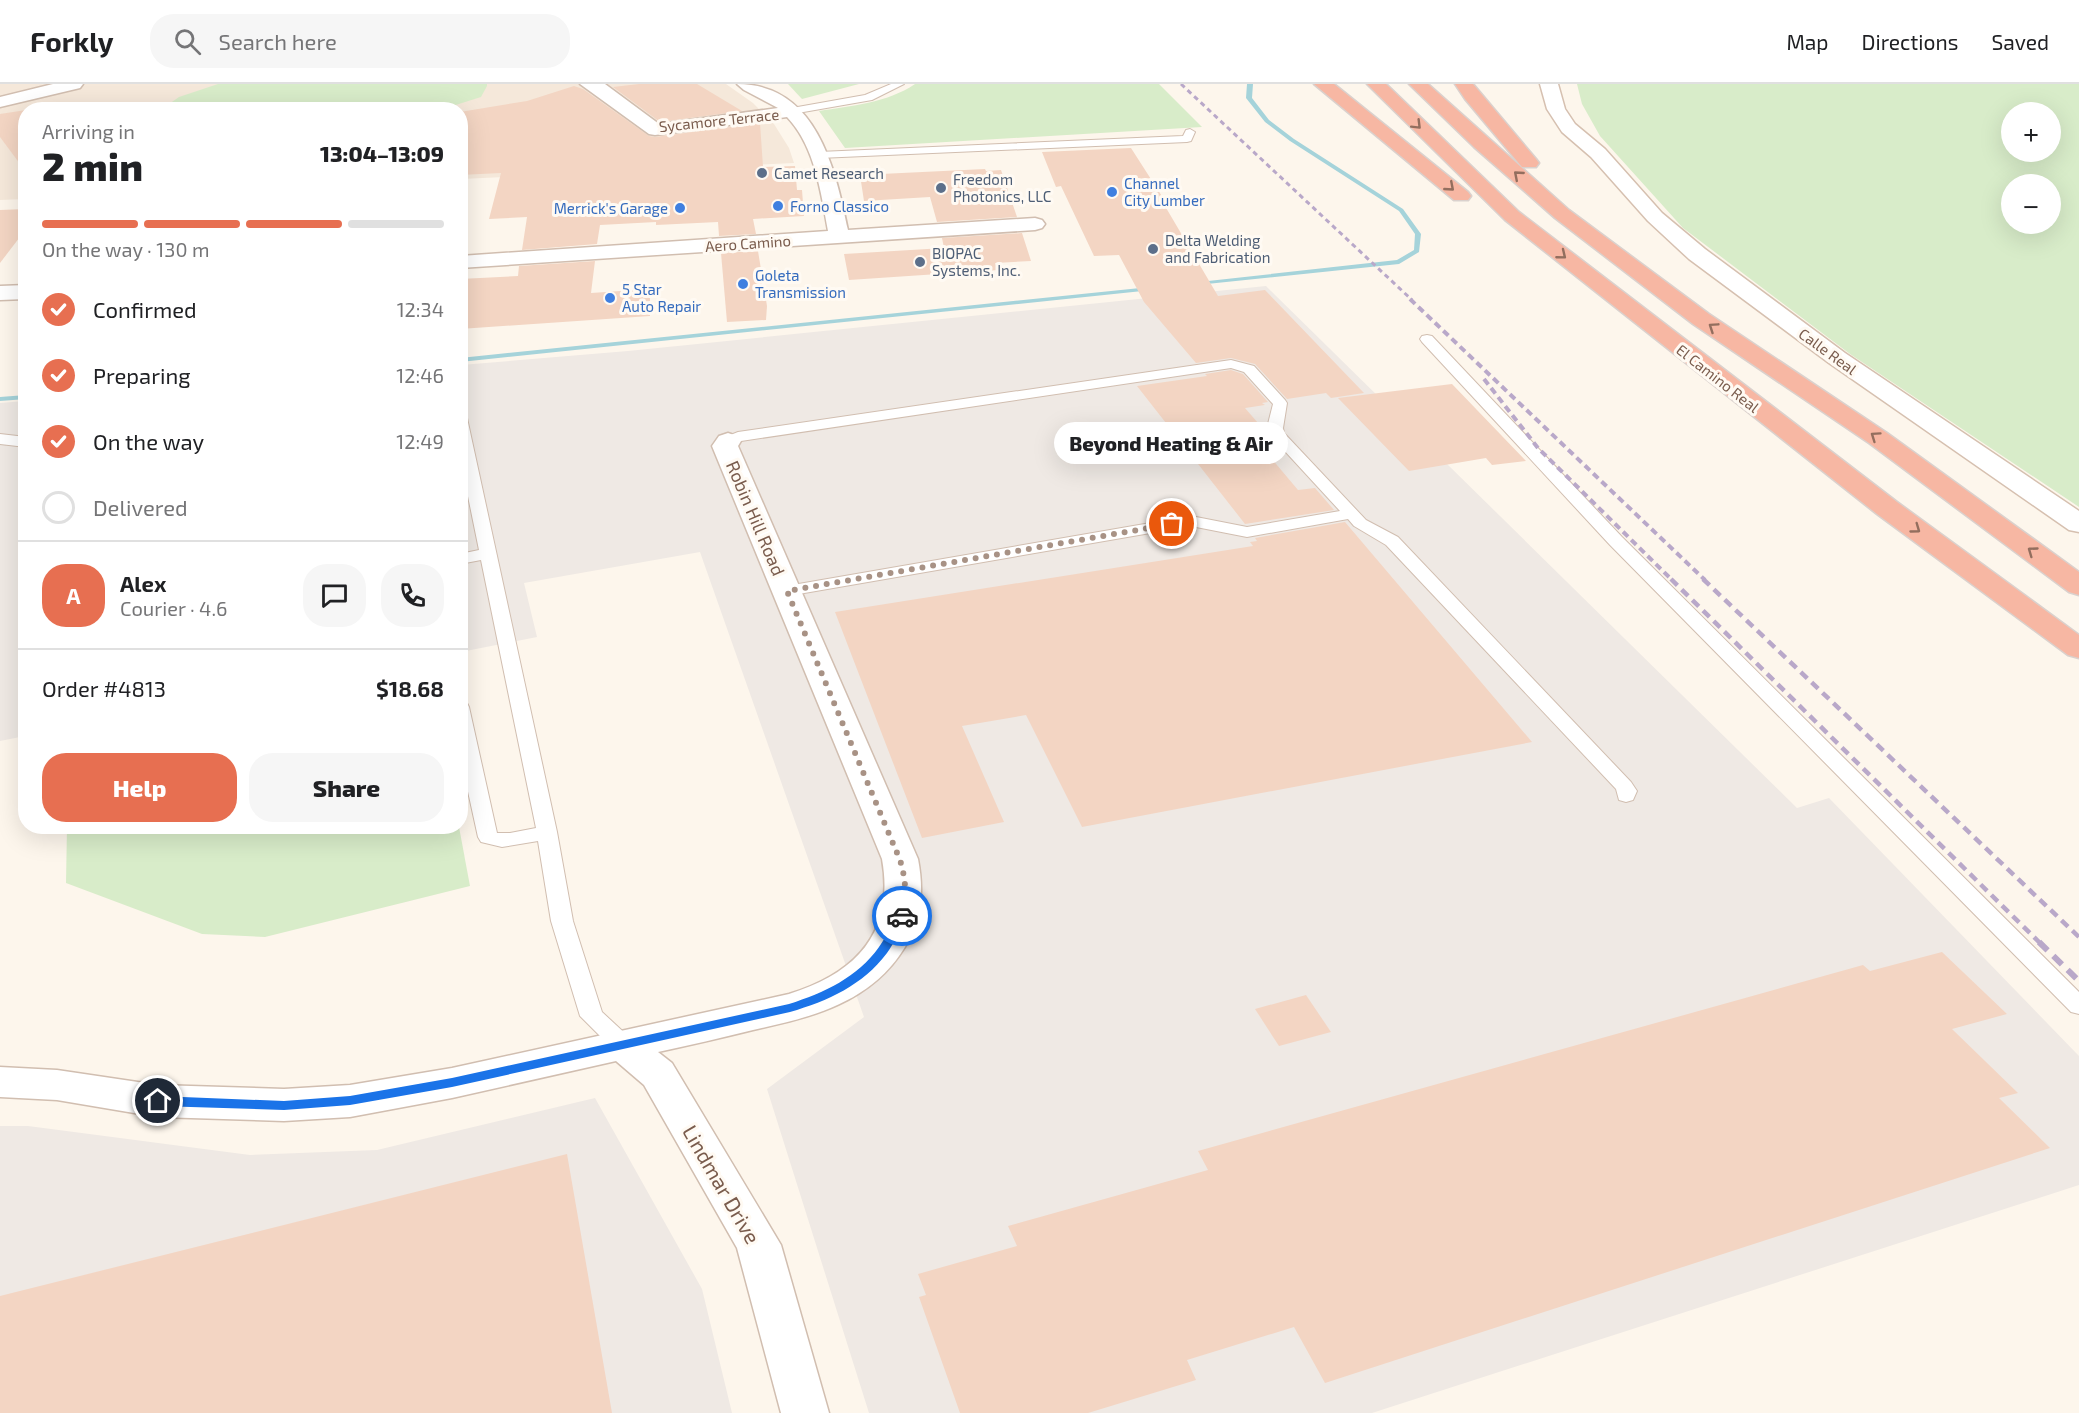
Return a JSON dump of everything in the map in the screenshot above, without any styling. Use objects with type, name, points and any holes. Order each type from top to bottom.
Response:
[{"type":"highway","points":[[1323,84],[1435,174],[1528,254],[1749,428],[1887,508]]},
{"type":"highway","name":"El Camino Real","points":[[1376,84],[1512,216],[1887,508],[2079,649]]},
{"type":"highway","name":"El Camino Real","points":[[1418,84],[1562,214],[1701,320],[1878,438],[2079,586]]},
{"type":"highway","points":[[1464,84],[1553,190],[1562,214]]},
{"type":"street","points":[[0,102],[74,84]]},
{"type":"street","name":"Sycamore Terrace","points":[[589,84],[598,87],[655,130],[782,99]]},
{"type":"street","points":[[746,84],[760,93],[782,99],[806,130],[819,155],[839,237]]},
{"type":"street","name":"Calle Real","points":[[1549,84],[1556,109],[1568,128],[1598,153],[1655,217],[1697,254],[1837,358],[2079,524]]},
{"type":"street","name":"Calle Real","points":[[1568,84],[1574,110],[1598,153]]},
{"type":"street","name":"Aero Camino","points":[[468,261],[1035,224]]},
{"type":"street","points":[[0,293],[18,292]]},
{"type":"street","name":"Robin Hill Road","points":[[0,1082],[57,1085],[158,1101],[284,1105],[350,1101],[408,1091],[790,1008],[828,995],[856,979],[895,933],[906,899],[906,879],[725,446],[728,441]]},
{"type":"street","name":"Lindmar Drive","points":[[622,1044],[658,1074],[759,1245],[805,1413]]},
{"type":"lane","points":[[782,99],[868,98],[900,84]]},
{"type":"lane","points":[[819,155],[1187,139],[1190,132]]},
{"type":"lane","points":[[1427,339],[1616,541],[2079,1006]]},
{"type":"lane","points":[[728,441],[738,437],[1238,364],[1249,369],[1280,403],[1275,428],[1277,434],[1360,523],[1392,541],[1624,786],[1628,791],[1626,796]]},
{"type":"lane","points":[[0,439],[18,441]]},
{"type":"lane","points":[[468,457],[547,832],[562,921],[592,1016],[622,1044]]},
{"type":"lane","points":[[787,591],[1191,521],[1247,532],[1351,514]]},
{"type":"lane","points":[[468,558],[488,554]]},
{"type":"lane","points":[[468,744],[488,837],[496,841],[507,841],[547,832]]},
{"type":"shaded area","points":[[0,84],[726,84],[753,103],[774,124],[789,148],[794,163],[468,179],[468,102],[18,102],[18,199],[0,200]]},
{"type":"shaded area","points":[[1266,286],[1797,808],[1829,798],[2079,1056],[2079,1185],[1372,1413],[869,1413],[767,1089],[864,1017],[700,552],[524,583],[537,637],[468,651],[468,364],[628,351]]},
{"type":"shaded area","points":[[18,402],[18,737],[0,741],[0,403]]},
{"type":"shaded area","points":[[595,1098],[702,1289],[732,1413],[0,1413],[0,1126],[28,1126],[250,1155],[377,1150]]},
{"type":"green space","points":[[218,84],[487,84],[481,97],[465,102],[172,102],[179,97]]},
{"type":"green space","points":[[788,84],[859,84],[802,99]]},
{"type":"green space","points":[[915,84],[1159,84],[1202,127],[845,148],[819,111],[881,100]]},
{"type":"green space","points":[[1577,84],[2079,84],[2079,507],[1850,354],[1683,228],[1600,136],[1582,104]]},
{"type":"green space","points":[[67,834],[460,834],[470,886],[265,937],[202,934],[66,883]]},
{"type":"building","points":[[639,84],[697,84],[742,111],[660,122],[613,87]]},
{"type":"building","points":[[574,86],[583,89],[649,136],[655,137],[760,123],[763,167],[795,166],[797,190],[802,190],[804,216],[753,219],[756,234],[719,236],[718,222],[600,225],[597,244],[522,250],[527,217],[489,219],[501,173],[468,175],[468,111],[527,101]]},
{"type":"building","points":[[18,111],[18,161],[0,137],[0,114]]},
{"type":"building","points":[[1131,148],[1165,201],[1162,201],[1218,296],[1265,290],[1364,393],[1331,398],[1326,393],[1287,399],[1255,364],[1231,358],[1196,363],[1144,302],[1119,255],[1094,256],[1061,186],[1056,187],[1042,152]]},
{"type":"building","points":[[985,169],[986,171],[1001,170],[1017,217],[937,222],[930,197],[864,201],[860,175]]},
{"type":"building","points":[[18,209],[18,239],[0,263],[0,210]]},
{"type":"building","points":[[1022,233],[1031,261],[995,263],[998,270],[849,280],[844,254],[944,248],[942,238]]},
{"type":"building","points":[[758,251],[767,306],[766,320],[727,322],[721,253]]},
{"type":"building","points":[[595,261],[591,293],[650,289],[650,316],[468,328],[468,279],[518,276],[519,266]]},
{"type":"building","points":[[1231,370],[1243,374],[1268,402],[1262,403],[1265,405],[1245,408],[1258,423],[1244,426],[1298,490],[1315,488],[1334,510],[1245,524],[1137,386],[1207,376],[1205,374]]},
{"type":"building","points":[[1452,384],[1526,461],[1492,465],[1486,458],[1409,471],[1338,398]]},
{"type":"building","points":[[1345,522],[1532,742],[1082,827],[1026,715],[962,726],[1004,822],[922,838],[835,612],[1253,546],[1250,542],[1257,541],[1255,538]]},
{"type":"building","points":[[1942,952],[2007,1014],[1952,1029],[2018,1093],[1999,1098],[2050,1148],[1325,1383],[1294,1327],[1187,1360],[1196,1380],[1088,1413],[960,1413],[919,1297],[926,1295],[918,1274],[1017,1246],[1008,1226],[1208,1170],[1198,1151],[1863,965],[1870,971]]},
{"type":"building","points":[[1306,995],[1331,1032],[1279,1046],[1255,1009]]},
{"type":"building","points":[[567,1154],[612,1413],[0,1413],[0,1296]]},
{"type":"waterway","points":[[1199,284],[1399,262],[1417,251],[1418,234],[1401,210],[1292,140],[1267,121],[1249,98],[1250,84]]},
{"type":"waterway","points":[[468,359],[1150,289]]},
{"type":"waterway","points":[[0,399],[18,398]]},
{"type":"railway","points":[[1181,84],[1412,300]]},
{"type":"railway","points":[[1410,299],[1705,580]]},
{"type":"railway","points":[[1484,379],[1538,448],[1672,580]]},
{"type":"railway","points":[[1671,579],[2040,943]]},
{"type":"railway","points":[[1703,579],[2079,937]]},
{"type":"railway","points":[[2039,942],[2079,981]]},
{"type":"way so far","points":[[902,916],[906,899],[906,879],[900,860],[787,591],[1172,524]]},
{"type":"place","name":"Camet Research","points":[[762,173]]},
{"type":"place","name":"Freedom Photonics, LLC","points":[[941,188]]},
{"type":"place","name":"Channel City Lumber","points":[[1112,192]]},
{"type":"place","name":"Forno Classico","points":[[778,206]]},
{"type":"place","name":"Merrick's Garage","points":[[680,208]]},
{"type":"place","name":"Delta Welding and Fabrication","points":[[1153,249]]},
{"type":"place","name":"BIOPAC Systems, Inc.","points":[[920,262]]},
{"type":"place","name":"Goleta Transmission","points":[[743,284]]},
{"type":"place","name":"5 Star Auto Repair","points":[[610,298]]},
{"type":"place","name":"Beyond Heating & Air","points":[[1172,524]]},
{"type":"route","points":[[158,1101],[284,1105],[350,1101],[452,1083],[790,1008],[817,1000],[856,979],[883,950],[895,933],[902,916]]}]
